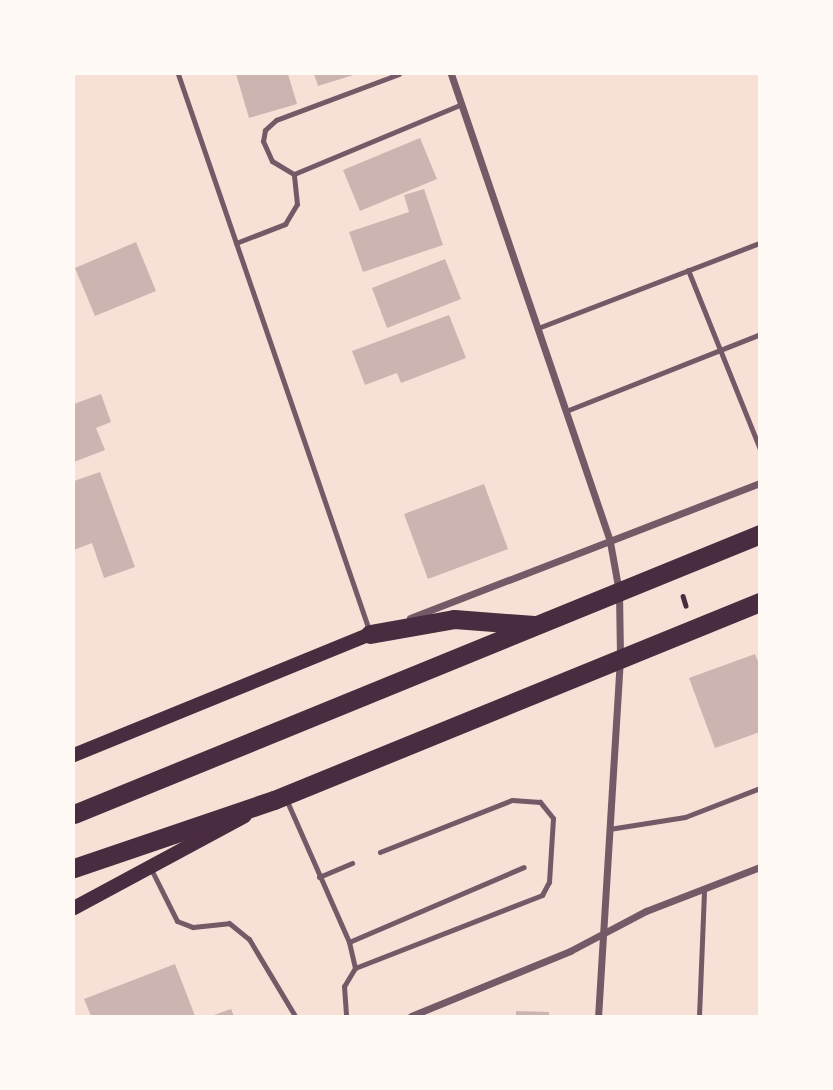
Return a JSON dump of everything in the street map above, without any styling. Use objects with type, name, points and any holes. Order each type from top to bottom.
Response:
[{"type":"highway","points":[[74,814],[760,534]]},
{"type":"highway","points":[[74,868],[279,798],[760,602]]},
{"type":"highway","points":[[370,634],[454,619],[535,625]]},
{"type":"main road","points":[[74,755],[370,634]]},
{"type":"main road","points":[[74,908],[279,798]]},
{"type":"street","points":[[451,74],[610,542],[619,592],[621,658],[601,934],[598,1017]]},
{"type":"street","points":[[370,634],[760,483]]},
{"type":"street","points":[[411,1017],[760,867]]},
{"type":"lane","points":[[178,74],[370,634]]},
{"type":"lane","points":[[294,174],[272,160],[263,141],[265,130],[276,120],[399,74]]},
{"type":"lane","points":[[294,174],[462,104]]},
{"type":"lane","points":[[236,243],[285,224],[297,204],[294,174]]},
{"type":"lane","points":[[538,328],[760,243]]},
{"type":"lane","points":[[688,270],[760,449]]},
{"type":"lane","points":[[566,411],[760,334]]},
{"type":"lane","points":[[608,829],[685,817],[760,788]]},
{"type":"lane","points":[[279,798],[349,942],[355,968]]},
{"type":"lane","points":[[346,1017],[344,986],[355,968],[542,895],[549,882],[553,818],[540,803],[512,800],[380,852]]},
{"type":"lane","points":[[319,877],[352,863]]},
{"type":"lane","points":[[349,942],[524,867]]},
{"type":"lane","points":[[151,869],[177,922],[193,927],[229,923],[249,939],[295,1017]]},
{"type":"lane","points":[[699,1017],[704,891]]},
{"type":"path","points":[[683,596],[686,606]]},
{"type":"building","points":[[236,74],[288,74],[297,104],[249,118]]},
{"type":"building","points":[[314,74],[357,74],[318,86]]},
{"type":"building","points":[[420,138],[437,179],[360,211],[343,170]]},
{"type":"building","points":[[424,189],[443,245],[363,272],[349,232],[409,212],[404,195]]},
{"type":"building","points":[[136,242],[156,291],[95,316],[75,268]]},
{"type":"building","points":[[445,259],[461,299],[387,328],[372,288]]},
{"type":"building","points":[[449,315],[466,358],[401,383],[397,373],[365,385],[352,351]]},
{"type":"building","points":[[101,394],[111,422],[96,428],[105,450],[74,462],[74,404]]},
{"type":"building","points":[[100,472],[135,567],[104,578],[92,543],[74,550],[74,481]]},
{"type":"building","points":[[484,484],[508,549],[428,579],[404,514]]},
{"type":"building","points":[[755,654],[760,666],[760,732],[715,748],[689,678]]},
{"type":"building","points":[[175,964],[195,1016],[91,1016],[84,999]]},
{"type":"building","points":[[231,1009],[234,1016],[211,1016]]},
{"type":"building","points":[[516,1011],[549,1012],[549,1016],[516,1016]]}]
